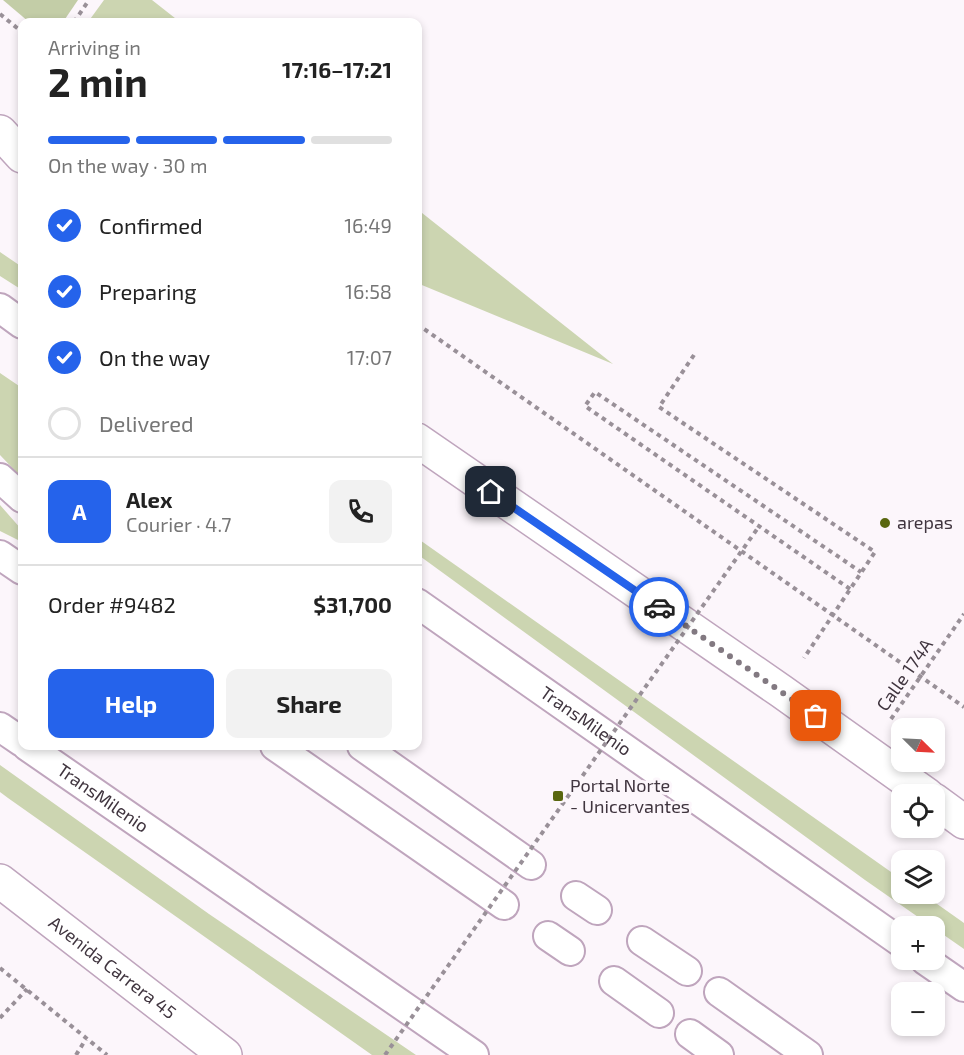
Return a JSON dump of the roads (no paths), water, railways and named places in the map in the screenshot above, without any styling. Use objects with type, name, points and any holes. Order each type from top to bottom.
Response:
[{"type":"highway","points":[[0,132],[18,152]]},
{"type":"highway","points":[[0,154],[18,166]]},
{"type":"highway","points":[[422,443],[912,784]]},
{"type":"highway","points":[[945,808],[964,822]]},
{"type":"highway","name":"Avenida Carrera 45","points":[[0,881],[225,1055]]},
{"type":"lane","points":[[0,308],[18,321]]},
{"type":"lane","points":[[0,477],[18,494]]},
{"type":"lane","points":[[0,555],[18,567]]},
{"type":"lane","name":"TransMilenio","points":[[422,607],[891,935]]},
{"type":"lane","points":[[0,727],[18,739]]},
{"type":"lane","name":"TransMilenio","points":[[33,750],[474,1055]]},
{"type":"lane","points":[[281,750],[504,905]]},
{"type":"lane","points":[[368,750],[531,865]]},
{"type":"lane","points":[[642,940],[687,971]]},
{"type":"lane","points":[[939,970],[964,987]]},
{"type":"lane","points":[[614,981],[659,1013]]},
{"type":"lane","points":[[718,992],[808,1055]]},
{"type":"lane","points":[[690,1034],[719,1055]]},
{"type":"place","name":"arepas","points":[[885,523]]},
{"type":"place","name":"Portal Norte - Unicervantes","points":[[558,796]]}]
